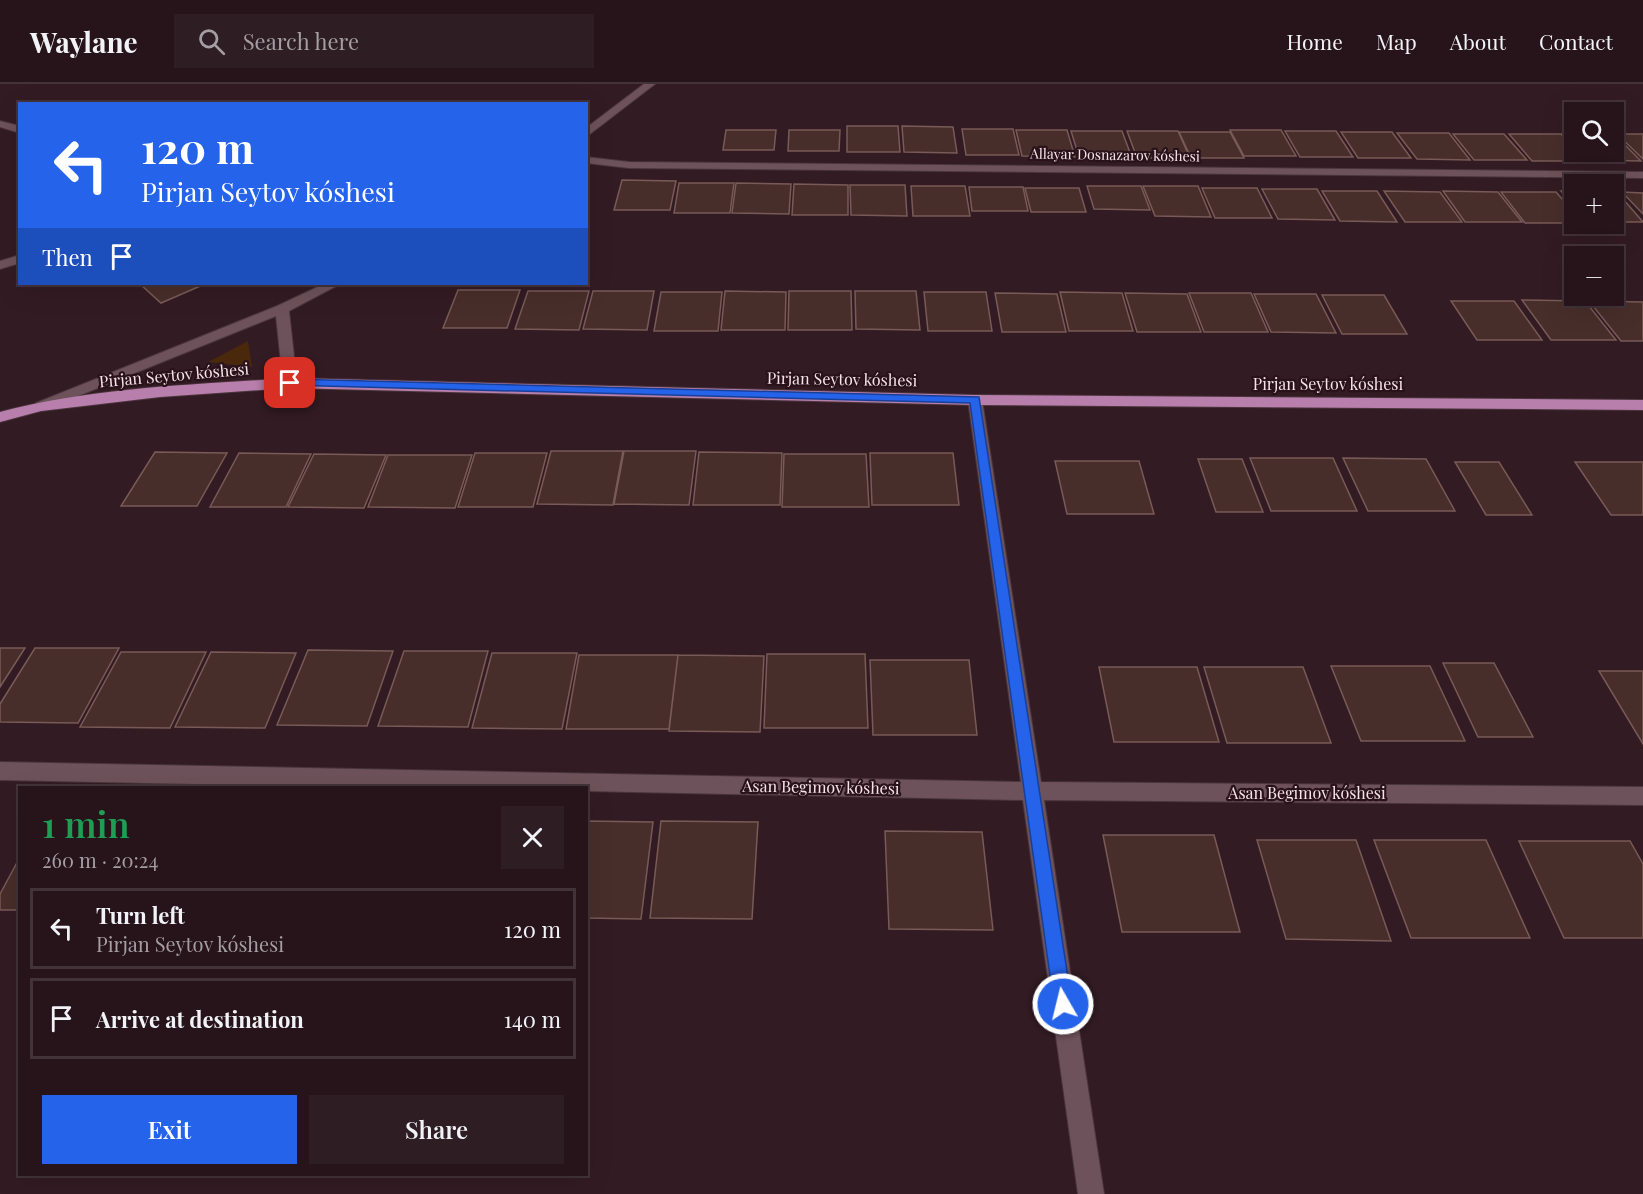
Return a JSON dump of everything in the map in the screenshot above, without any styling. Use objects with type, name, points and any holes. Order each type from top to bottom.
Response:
[{"type":"main road","name":"Pirjan Seytov kóshesi","points":[[0,417],[41,406],[160,392],[290,383],[975,400],[1643,405]]},
{"type":"street","points":[[588,132],[650,84]]},
{"type":"street","points":[[0,124],[18,129]]},
{"type":"street","name":"Allayar Dosnazarov kóshesi","points":[[588,160],[629,165],[1643,175]]},
{"type":"street","points":[[0,265],[18,260]]},
{"type":"street","points":[[41,406],[282,309],[331,285]]},
{"type":"street","points":[[282,309],[290,383]]},
{"type":"street","points":[[975,400],[1091,1194]]},
{"type":"street","name":"Asan Begimov kóshesi","points":[[0,771],[1031,791],[1643,796]]},
{"type":"shaded area","points":[[248,341],[252,367],[208,362]]},
{"type":"building","points":[[847,126],[898,126],[900,152],[847,152]]},
{"type":"building","points":[[902,126],[953,127],[957,153],[904,152]]},
{"type":"building","points":[[962,129],[1013,129],[1019,155],[966,155]]},
{"type":"building","points":[[726,130],[776,130],[774,150],[723,150]]},
{"type":"building","points":[[789,130],[840,130],[839,151],[788,151]]},
{"type":"building","points":[[1016,130],[1067,130],[1075,157],[1022,156]]},
{"type":"building","points":[[1230,130],[1281,130],[1296,156],[1244,156]]},
{"type":"building","points":[[1071,131],[1122,131],[1132,158],[1079,157]]},
{"type":"building","points":[[1127,131],[1178,131],[1190,158],[1137,158]]},
{"type":"building","points":[[1285,131],[1336,131],[1353,157],[1300,157]]},
{"type":"building","points":[[1179,132],[1230,132],[1244,158],[1191,158]]},
{"type":"building","points":[[1341,132],[1392,132],[1411,158],[1358,158]]},
{"type":"building","points":[[1397,133],[1449,133],[1470,160],[1417,159]]},
{"type":"building","points":[[1453,134],[1504,134],[1527,160],[1474,160]]},
{"type":"building","points":[[1509,134],[1561,134],[1564,137],[1564,161],[1532,161]]},
{"type":"building","points":[[1624,134],[1643,134],[1643,159],[1624,141]]},
{"type":"building","points":[[1624,144],[1641,161],[1624,161]]},
{"type":"building","points":[[622,180],[676,181],[670,210],[614,210]]},
{"type":"building","points":[[679,183],[734,183],[730,213],[674,213]]},
{"type":"building","points":[[736,183],[791,184],[789,214],[732,213]]},
{"type":"building","points":[[794,184],[848,185],[848,215],[792,215]]},
{"type":"building","points":[[850,185],[905,185],[907,216],[851,215]]},
{"type":"building","points":[[911,186],[965,186],[970,216],[913,216]]},
{"type":"building","points":[[1087,186],[1141,186],[1150,210],[1094,209]]},
{"type":"building","points":[[1143,186],[1198,186],[1211,217],[1155,216]]},
{"type":"building","points":[[969,187],[1023,187],[1028,211],[972,211]]},
{"type":"building","points":[[1025,188],[1079,188],[1086,212],[1031,212]]},
{"type":"building","points":[[1202,188],[1257,188],[1272,218],[1215,218]]},
{"type":"building","points":[[1262,189],[1317,189],[1335,220],[1278,219]]},
{"type":"building","points":[[1322,191],[1377,191],[1397,222],[1340,221]]},
{"type":"building","points":[[1384,191],[1440,192],[1462,222],[1405,222]]},
{"type":"building","points":[[1443,191],[1498,192],[1522,222],[1465,222]]},
{"type":"building","points":[[1501,192],[1556,192],[1564,201],[1564,223],[1525,223]]},
{"type":"building","points":[[1624,192],[1643,193],[1643,214],[1624,194]]},
{"type":"building","points":[[1624,200],[1643,222],[1624,222]]},
{"type":"building","points":[[141,285],[203,285],[161,303]]},
{"type":"building","points":[[458,290],[520,290],[507,328],[443,328]]},
{"type":"building","points":[[528,291],[589,291],[579,330],[515,329]]},
{"type":"building","points":[[593,291],[654,291],[647,330],[583,329]]},
{"type":"building","points":[[725,291],[786,292],[785,330],[721,330]]},
{"type":"building","points":[[789,291],[851,291],[852,330],[788,330]]},
{"type":"building","points":[[855,291],[916,291],[920,330],[856,329]]},
{"type":"building","points":[[661,292],[722,292],[718,331],[654,331]]},
{"type":"building","points":[[924,292],[986,292],[992,331],[928,331]]},
{"type":"building","points":[[1060,292],[1122,293],[1133,331],[1069,331]]},
{"type":"building","points":[[995,293],[1057,294],[1066,332],[1002,332]]},
{"type":"building","points":[[1125,293],[1187,294],[1201,332],[1137,332]]},
{"type":"building","points":[[1189,293],[1251,293],[1268,332],[1204,332]]},
{"type":"building","points":[[1254,294],[1316,294],[1336,333],[1271,332]]},
{"type":"building","points":[[1322,295],[1384,295],[1407,334],[1342,334]]},
{"type":"building","points":[[1522,300],[1564,301],[1564,306],[1589,306],[1616,340],[1551,340]]},
{"type":"building","points":[[1451,301],[1514,301],[1542,340],[1477,340]]},
{"type":"building","points":[[1624,302],[1643,302],[1643,341],[1621,341],[1593,306],[1624,306]]},
{"type":"building","points":[[551,451],[623,451],[613,505],[537,504]]},
{"type":"building","points":[[624,451],[696,451],[689,505],[614,504]]},
{"type":"building","points":[[155,452],[227,453],[197,506],[121,506]]},
{"type":"building","points":[[699,452],[782,453],[780,505],[693,505]]},
{"type":"building","points":[[239,453],[311,454],[286,507],[210,507]]},
{"type":"building","points":[[475,453],[547,453],[533,507],[458,507]]},
{"type":"building","points":[[870,453],[953,453],[959,505],[872,505]]},
{"type":"building","points":[[314,454],[386,455],[364,508],[288,507]]},
{"type":"building","points":[[784,454],[866,454],[869,507],[782,507]]},
{"type":"building","points":[[388,455],[472,455],[455,508],[368,507]]},
{"type":"building","points":[[1250,458],[1333,458],[1357,511],[1271,511]]},
{"type":"building","points":[[1343,458],[1426,459],[1455,511],[1368,511]]},
{"type":"building","points":[[1198,459],[1242,459],[1263,512],[1216,512]]},
{"type":"building","points":[[1055,461],[1139,461],[1154,514],[1067,514]]},
{"type":"building","points":[[1455,462],[1499,462],[1532,515],[1486,515]]},
{"type":"building","points":[[1575,462],[1643,462],[1643,515],[1611,515]]},
{"type":"building","points":[[0,648],[25,648],[0,687]]},
{"type":"building","points":[[35,648],[119,648],[78,723],[0,722],[0,704]]},
{"type":"building","points":[[308,650],[393,651],[367,726],[277,725]]},
{"type":"building","points":[[404,651],[488,651],[468,727],[378,726]]},
{"type":"building","points":[[121,652],[206,652],[170,728],[80,727]]},
{"type":"building","points":[[211,652],[296,653],[265,728],[175,727]]},
{"type":"building","points":[[492,653],[577,653],[562,729],[472,728]]},
{"type":"building","points":[[767,654],[865,654],[868,728],[764,728]]},
{"type":"building","points":[[579,655],[678,655],[669,729],[566,729]]},
{"type":"building","points":[[678,655],[764,656],[760,732],[669,731]]},
{"type":"building","points":[[870,660],[969,660],[977,735],[873,735]]},
{"type":"building","points":[[1443,663],[1494,663],[1533,737],[1478,737]]},
{"type":"building","points":[[1331,666],[1430,666],[1465,741],[1361,741]]},
{"type":"building","points":[[1099,667],[1197,667],[1219,742],[1114,742]]},
{"type":"building","points":[[1204,667],[1303,667],[1331,743],[1227,743]]},
{"type":"building","points":[[1599,671],[1643,671],[1643,744]]},
{"type":"building","points":[[588,821],[653,822],[641,919],[588,918]]},
{"type":"building","points":[[661,821],[758,822],[752,919],[650,918]]},
{"type":"building","points":[[885,831],[982,832],[993,930],[889,929]]},
{"type":"building","points":[[1103,835],[1214,835],[1240,932],[1122,932]]},
{"type":"building","points":[[1257,840],[1356,840],[1391,941],[1286,939]]},
{"type":"building","points":[[1374,840],[1486,840],[1530,938],[1411,938]]},
{"type":"building","points":[[1519,841],[1630,841],[1643,864],[1643,938],[1564,938]]},
{"type":"building","points":[[18,861],[18,910],[0,910],[0,894]]},
{"type":"route","points":[[290,383],[975,400],[1063,1004]]}]
